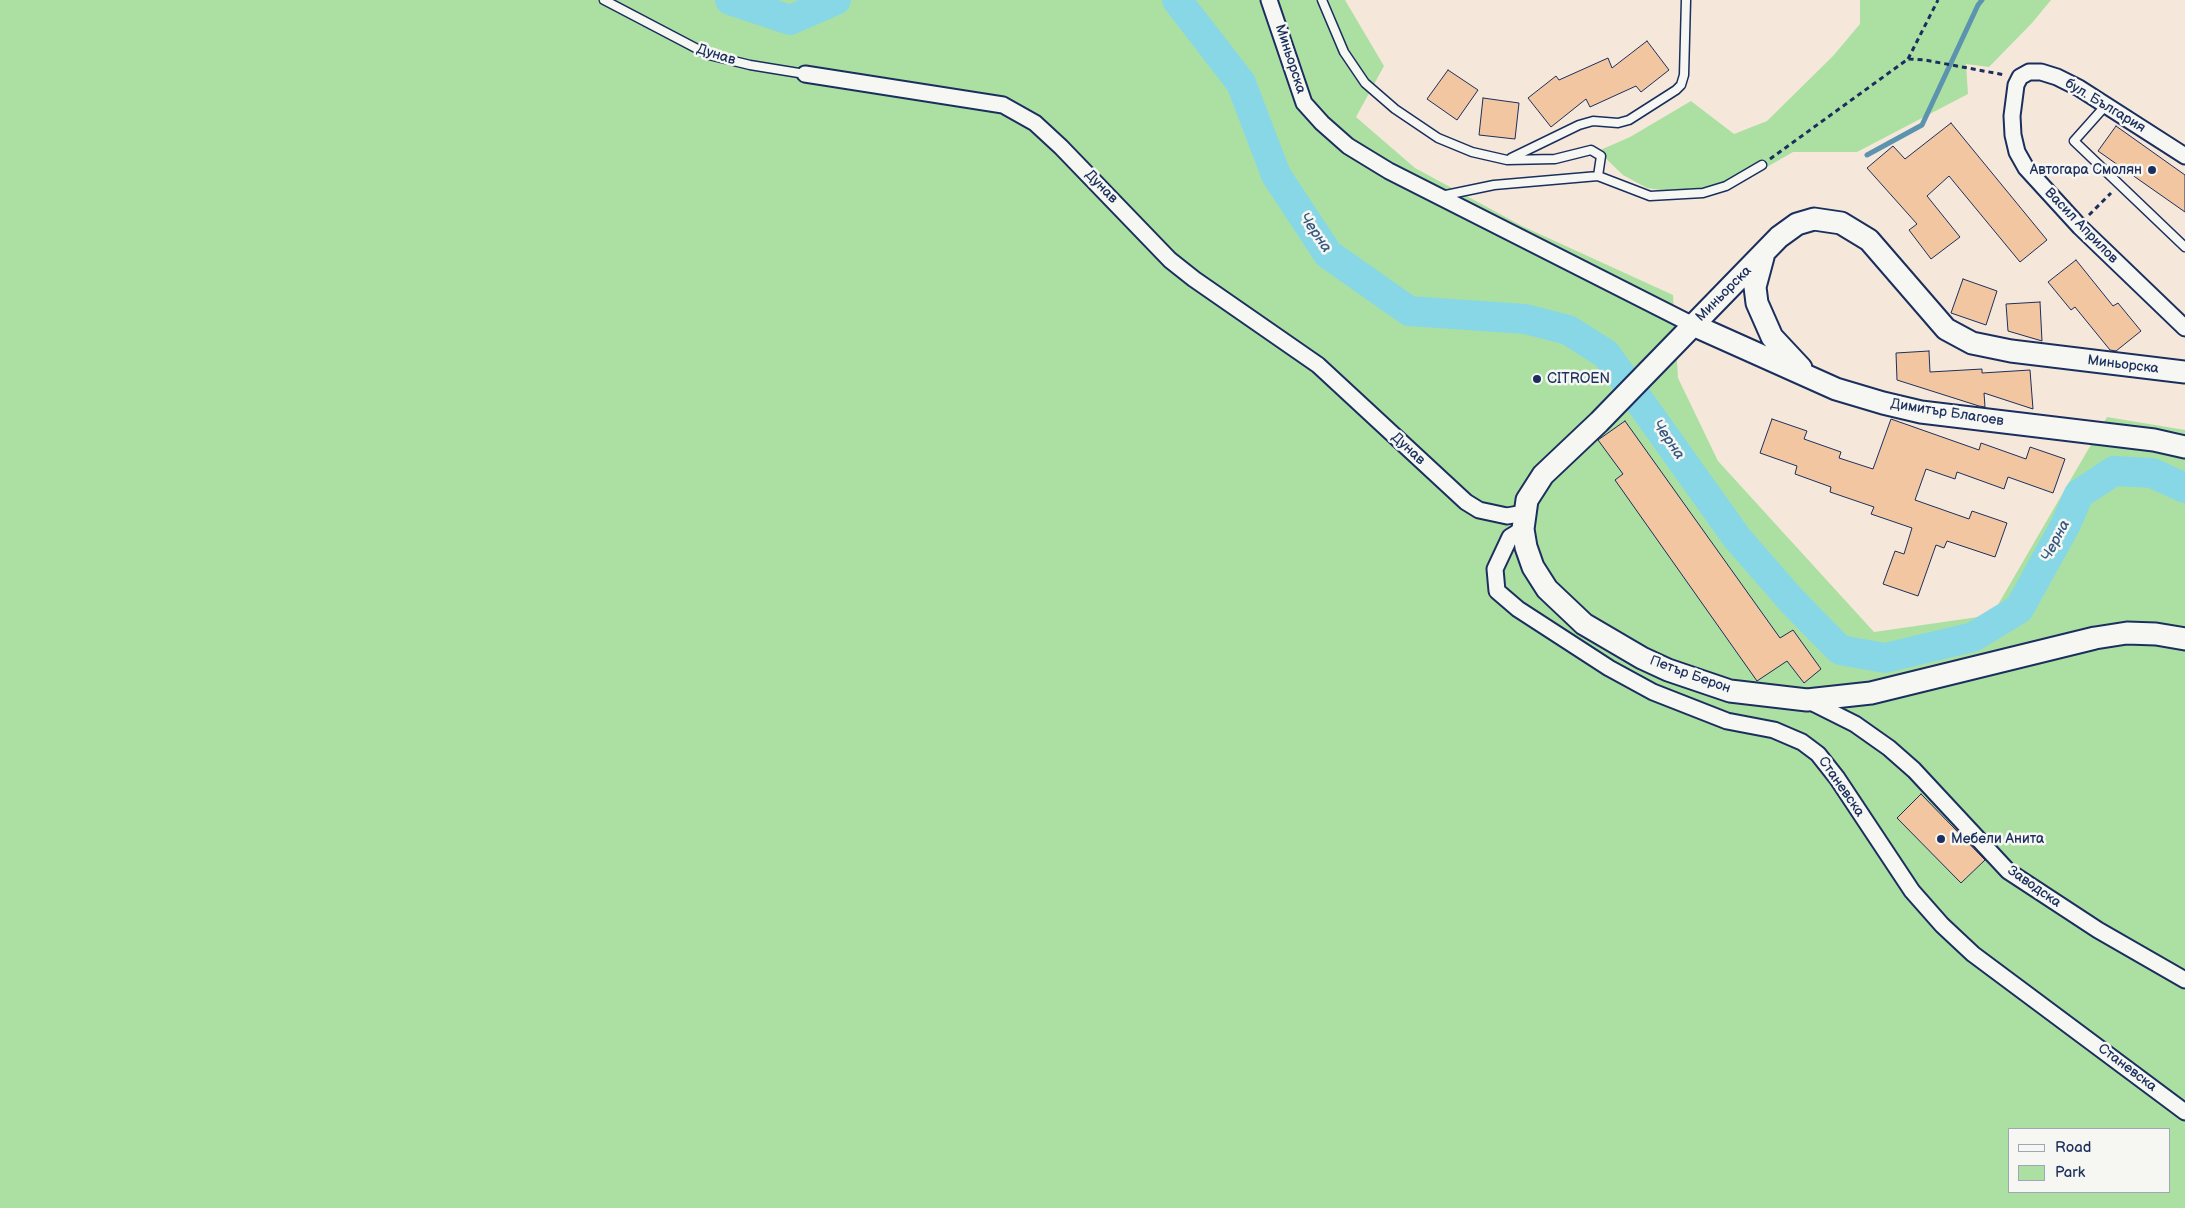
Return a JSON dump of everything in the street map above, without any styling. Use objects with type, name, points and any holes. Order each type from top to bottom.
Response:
[{"type":"main road","name":"Миньорска","points":[[1693,325],[1779,238],[1797,224],[1814,219],[1841,223],[1856,230],[1874,245],[1946,329],[1972,343],[2011,351],[2185,372]]},
{"type":"main road","points":[[1765,253],[1755,287],[1763,321],[1780,348],[1812,378]]},
{"type":"main road","points":[[1523,521],[1527,500],[1543,475],[1693,325]]},
{"type":"main road","name":"Димитър Благоев","points":[[1693,325],[1856,396],[1921,412],[2154,440],[2185,447]]},
{"type":"main road","name":"Петър Берон","points":[[1523,521],[1526,548],[1533,567],[1547,589],[1584,624],[1668,670],[1730,691],[1807,700],[1872,693],[2095,638],[2127,634],[2156,634],[2185,639]]},
{"type":"street","name":"Миньорска","points":[[1269,0],[1304,102],[1322,123],[1348,146],[1389,171],[1693,325]]},
{"type":"street","name":"бул. България","points":[[2020,78],[2029,72],[2049,75],[2080,88],[2185,156]]},
{"type":"street","name":"Дунав","points":[[805,74],[1003,105],[1034,123],[1062,147],[1170,260],[1194,279],[1318,365],[1466,502],[1479,510],[1523,521]]},
{"type":"street","name":"Васил Априлов","points":[[2020,78],[2014,96],[2013,136],[2017,152],[2026,168],[2080,227],[2185,328]]},
{"type":"street","name":"Станевска","points":[[1523,521],[1510,536],[1494,569],[1497,592],[1518,609],[1609,668],[1653,692],[1727,721],[1774,730],[1802,742],[1818,754],[1837,778],[1912,891],[1942,925],[1973,954],[2185,1112]]},
{"type":"street","name":"Заводска","points":[[1807,700],[1855,724],[1889,748],[1914,770],[2008,871],[2098,930],[2185,980]]},
{"type":"lane","name":"Дунав","points":[[604,0],[709,55],[750,65],[805,74]]},
{"type":"lane","points":[[1322,0],[1344,52],[1365,83],[1396,109],[1438,138],[1472,152],[1506,160],[1555,159],[1591,150],[1601,156],[1598,176]]},
{"type":"lane","points":[[1506,160],[1579,124],[1594,121],[1618,123],[1628,120],[1682,85],[1684,75],[1686,0]]},
{"type":"lane","points":[[2107,104],[2074,142],[2185,247]]},
{"type":"lane","points":[[1439,196],[1494,185],[1598,176],[1650,196],[1704,194],[1726,186],[1762,165]]},
{"type":"path","points":[[1762,165],[1908,59],[1938,0]]},
{"type":"path","points":[[1908,59],[1925,60],[2020,78]]},
{"type":"path","points":[[2089,216],[2119,185]]},
{"type":"green space","points":[[0,0],[1345,0],[1384,66],[1356,117],[1415,168],[1522,226],[1673,295],[1678,378],[1718,461],[1874,632],[1992,615],[2107,417],[2185,430],[2185,1208],[0,1208]]},
{"type":"green space","points":[[1860,0],[2051,0],[2032,23],[1989,67],[1966,64],[1968,94],[1857,152],[1793,152],[1734,186],[1680,193],[1647,188],[1623,175],[1598,151],[1630,137],[1691,101],[1734,134],[1767,121],[1833,56],[1860,24]]},
{"type":"building","points":[[1647,41],[1669,70],[1641,92],[1636,86],[1590,107],[1586,99],[1551,127],[1528,98],[1556,76],[1559,80],[1608,58],[1612,68]]},
{"type":"building","points":[[1448,70],[1478,90],[1457,120],[1427,99]]},
{"type":"building","points":[[1483,98],[1519,103],[1515,139],[1479,135]]},
{"type":"building","points":[[1951,123],[2047,240],[2020,262],[1949,176],[1927,196],[1960,237],[1931,259],[1909,230],[1917,224],[1867,168],[1893,146],[1905,159]]},
{"type":"building","name":"Автогара Смолян","points":[[2116,126],[2185,175],[2185,212],[2098,151]]},
{"type":"building","points":[[2076,260],[2113,306],[2118,303],[2141,331],[2116,351],[2110,350],[2075,307],[2071,310],[2048,282]]},
{"type":"building","points":[[1963,279],[1997,291],[1986,325],[1951,313]]},
{"type":"building","points":[[2040,302],[2042,341],[2008,331],[2006,304]]},
{"type":"building","points":[[1929,351],[1930,372],[1982,369],[1982,373],[2030,370],[2033,409],[1984,393],[1985,407],[1979,406],[1897,380],[1896,353]]},
{"type":"building","points":[[1772,419],[1807,431],[1804,439],[1841,452],[1839,458],[1873,469],[1891,419],[1979,450],[1981,443],[2026,459],[2030,447],[2065,459],[2053,493],[2008,477],[2004,489],[1957,472],[1955,479],[1926,469],[1915,500],[1969,519],[1972,511],[2007,523],[1995,557],[1947,541],[1944,548],[1936,545],[1918,596],[1883,584],[1895,551],[1904,554],[1912,528],[1871,514],[1874,507],[1830,492],[1831,487],[1795,474],[1797,466],[1760,453]]},
{"type":"building","points":[[1625,421],[1780,638],[1793,630],[1821,669],[1804,683],[1787,661],[1757,681],[1615,480],[1623,474],[1598,440]]},
{"type":"building","name":"Мебели Анита","points":[[1921,794],[1985,860],[1961,883],[1897,818]]},
{"type":"waterway","name":"Черна","points":[[730,0],[790,20],[836,0]]},
{"type":"waterway","name":"Черна","points":[[1177,0],[1241,83],[1276,175],[1328,254],[1409,311],[1525,319],[1568,330],[1606,354],[1737,538],[1792,601],[1840,650],[1885,658],[1973,637],[2019,609],[2066,524],[2079,494],[2114,471],[2152,473],[2185,488]]},
{"type":"waterway","points":[[1867,155],[1922,125],[1982,0]]},
{"type":"place","name":"Автогара Смолян","points":[[2152,170]]},
{"type":"place","name":"CITROEN","points":[[1537,379]]},
{"type":"place","name":"Мебели Анита","points":[[1941,839]]}]
